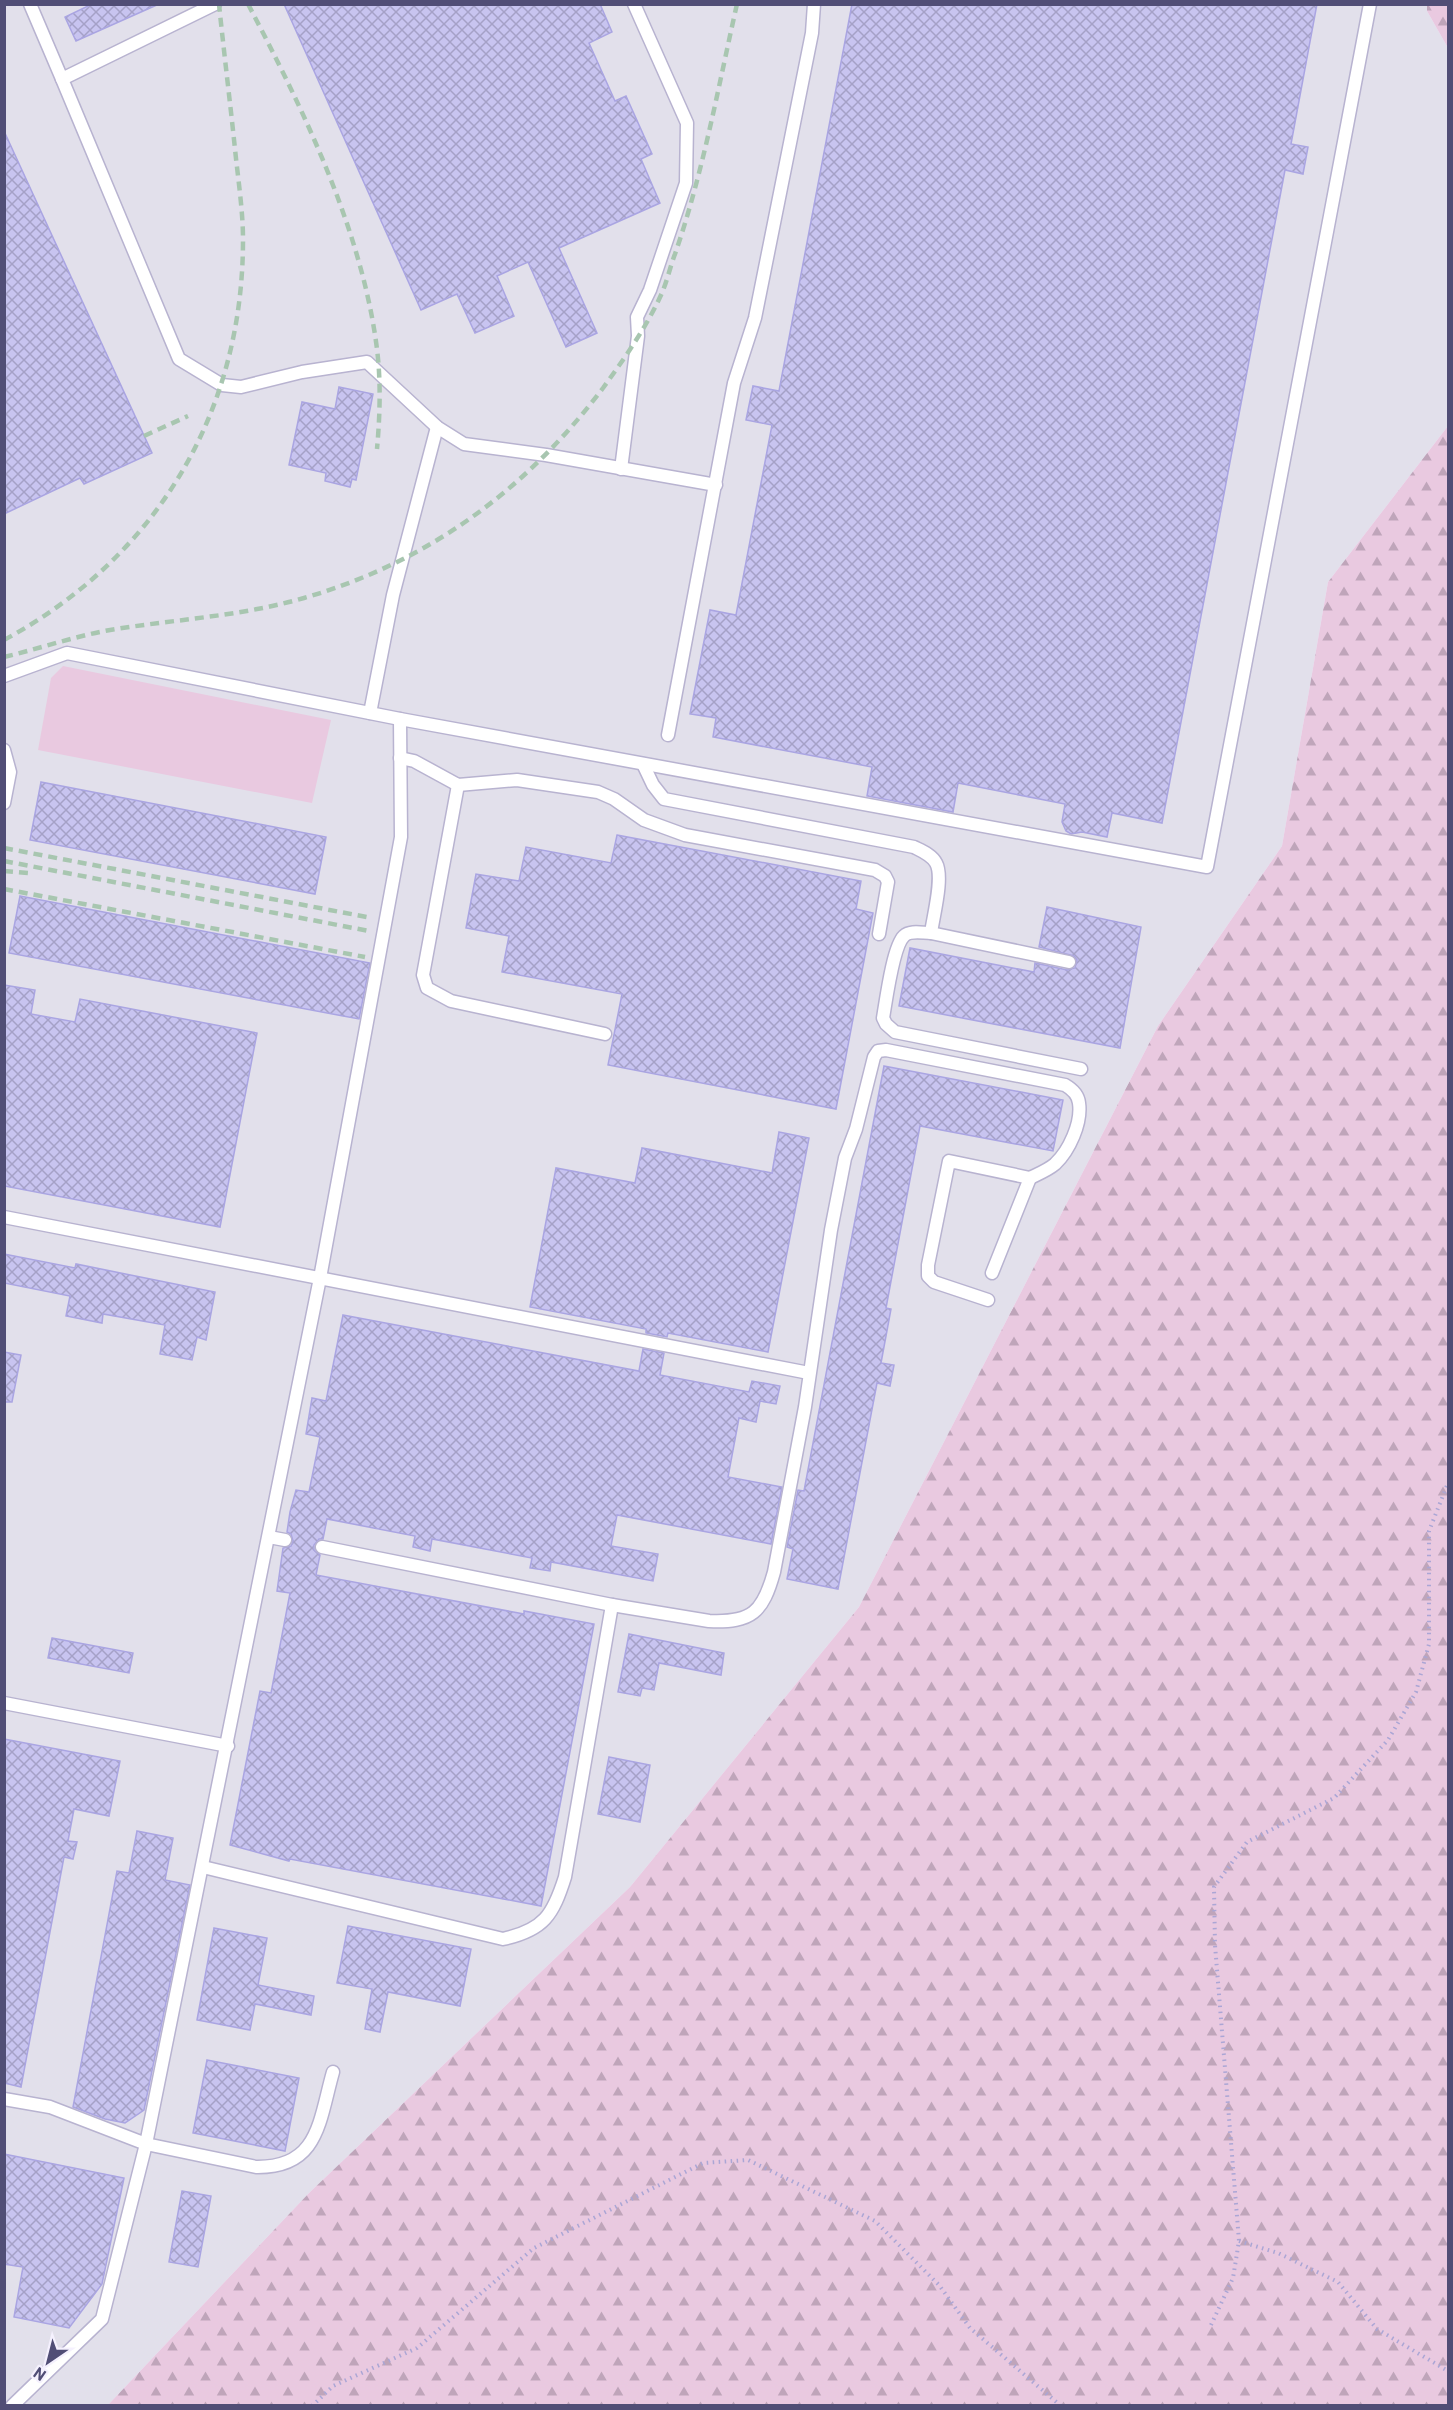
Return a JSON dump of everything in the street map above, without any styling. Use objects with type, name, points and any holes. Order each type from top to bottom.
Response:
[{"type":"lane","points":[[30,4],[179,359],[222,385],[241,387],[302,372],[367,362],[437,427],[464,444],[546,455],[716,485]]},
{"type":"lane","points":[[63,79],[215,4]]},
{"type":"lane","points":[[621,469],[638,336],[637,317],[650,290],[686,183],[687,123],[634,4]]},
{"type":"lane","points":[[668,735],[734,382],[755,318],[812,33],[814,4]]},
{"type":"lane","points":[[4,676],[67,653],[400,719],[1207,867],[1370,4]]},
{"type":"lane","points":[[370,713],[395,586],[437,427]]},
{"type":"lane","points":[[12,2406],[102,2319],[146,2144],[228,1746],[320,1278],[401,837],[400,719]]},
{"type":"lane","points":[[4,750],[10,772],[4,803]]},
{"type":"lane","points":[[400,758],[414,761],[458,785],[517,780],[598,792],[614,799],[644,820],[685,836],[875,870],[885,876],[888,882],[879,934]]},
{"type":"lane","points":[[643,764],[653,785],[664,799],[914,847],[930,856],[937,864],[939,877],[931,933]]},
{"type":"lane","points":[[458,785],[423,975],[427,988],[451,1001],[605,1034]]},
{"type":"lane","points":[[1069,962],[931,933],[910,932],[903,936],[897,947],[883,1018],[895,1032],[1081,1069]]},
{"type":"lane","points":[[322,1547],[709,1622],[724,1622],[756,1612],[767,1598],[774,1572],[806,1407],[809,1373],[845,1158],[856,1130],[874,1057],[878,1051],[886,1050],[1065,1085],[1075,1091],[1079,1102],[1077,1123],[1068,1149],[1054,1164],[1030,1178],[992,1274]]},
{"type":"lane","points":[[988,1300],[934,1282],[928,1276],[928,1265],[949,1161],[1030,1178]]},
{"type":"lane","points":[[4,1217],[809,1373]]},
{"type":"lane","points":[[269,1537],[285,1540]]},
{"type":"lane","points":[[203,1867],[503,1940],[518,1936],[533,1928],[556,1905],[565,1877],[612,1605]]},
{"type":"lane","points":[[4,1703],[228,1746]]},
{"type":"lane","points":[[4,2099],[50,2106],[146,2144],[256,2167],[275,2167],[291,2162],[307,2149],[316,2135],[333,2072]]},
{"type":"path","points":[[1211,2325],[1233,2278],[1239,2241],[1215,1945],[1214,1887],[1246,1842],[1334,1798],[1388,1740],[1405,1711],[1416,1692],[1429,1644],[1429,1531],[1449,1484]]},
{"type":"path","points":[[312,2406],[333,2386],[417,2348],[534,2248],[703,2163],[748,2160],[875,2221],[939,2286],[970,2328],[1060,2406]]},
{"type":"path","points":[[1239,2241],[1278,2253],[1338,2282],[1377,2329],[1449,2371]]},
{"type":"shaded area","points":[[5,5],[1427,5],[1427,11],[1448,48],[1448,426],[1328,582],[1282,846],[1158,1026],[859,1607],[630,1887],[309,2193],[108,2405],[5,2406]]},
{"type":"green space","points":[[1427,5],[1448,5],[1448,48],[1427,11]]},
{"type":"green space","points":[[1448,426],[1448,2405],[108,2405],[309,2193],[630,1887],[859,1607],[1158,1026],[1282,846],[1328,582]]},
{"type":"green space","points":[[63,666],[331,720],[312,803],[38,750],[51,678]]},
{"type":"building","points":[[92,4],[159,4],[76,41],[65,17]]},
{"type":"building","points":[[284,4],[600,4],[612,32],[589,43],[615,101],[626,96],[652,154],[641,159],[660,203],[559,248],[597,333],[566,347],[528,262],[497,276],[514,316],[475,333],[457,294],[421,310]]},
{"type":"building","points":[[852,4],[1317,4],[1291,144],[1308,147],[1303,174],[1285,170],[1162,823],[1112,813],[1107,837],[1082,832],[1071,834],[1066,831],[1062,822],[1065,804],[958,783],[953,812],[867,796],[872,767],[713,737],[716,718],[690,714],[710,610],[736,615],[772,425],[746,420],[753,386],[779,391]]},
{"type":"building","points":[[4,131],[152,453],[84,484],[80,478],[4,514]]},
{"type":"building","points":[[339,387],[373,394],[356,480],[352,479],[350,487],[325,481],[326,473],[289,465],[302,402],[335,409]]},
{"type":"building","points":[[41,782],[326,837],[315,894],[30,840]]},
{"type":"building","points":[[617,835],[861,881],[856,909],[873,913],[836,1109],[608,1065],[622,994],[502,972],[509,936],[466,928],[476,874],[519,881],[526,847],[611,863]]},
{"type":"building","points":[[20,896],[370,963],[359,1019],[9,953]]},
{"type":"building","points":[[1047,907],[1141,927],[1120,1048],[899,1006],[910,948],[1034,972],[1035,963],[1067,970],[1075,968],[1077,960],[1074,956],[1039,947]]},
{"type":"building","points":[[4,985],[35,990],[31,1014],[75,1022],[80,999],[257,1033],[220,1227],[4,1186]]},
{"type":"building","points":[[884,1066],[1063,1100],[1053,1151],[920,1126],[886,1308],[891,1309],[881,1363],[894,1365],[890,1386],[877,1383],[838,1589],[787,1579],[793,1549],[787,1547],[798,1490],[804,1491]]},
{"type":"building","points":[[779,1132],[809,1138],[768,1352],[668,1333],[667,1337],[646,1333],[646,1329],[530,1307],[556,1168],[635,1183],[642,1148],[772,1173]]},
{"type":"building","points":[[4,1254],[75,1268],[76,1264],[215,1292],[206,1340],[197,1337],[192,1360],[160,1354],[165,1325],[103,1314],[102,1323],[66,1316],[70,1296],[4,1283]]},
{"type":"building","points":[[343,1315],[639,1371],[643,1349],[664,1353],[660,1375],[749,1392],[752,1381],[780,1386],[776,1404],[760,1401],[756,1422],[739,1418],[728,1477],[782,1487],[771,1544],[617,1515],[611,1546],[658,1554],[653,1581],[551,1562],[550,1571],[530,1568],[532,1558],[432,1539],[430,1551],[413,1547],[415,1536],[327,1519],[323,1539],[319,1539],[314,1545],[314,1550],[320,1555],[316,1575],[524,1614],[524,1611],[594,1624],[541,1906],[290,1859],[289,1861],[230,1845],[260,1691],[271,1693],[290,1593],[277,1591],[283,1548],[291,1546],[293,1541],[291,1534],[287,1532],[290,1512],[296,1490],[309,1492],[320,1437],[306,1434],[312,1398],[326,1401]]},
{"type":"building","points":[[4,1352],[21,1355],[12,1402],[4,1402]]},
{"type":"building","points":[[629,1634],[724,1653],[721,1675],[659,1663],[654,1690],[642,1688],[640,1696],[618,1692]]},
{"type":"building","points":[[52,1638],[133,1653],[129,1673],[48,1658]]},
{"type":"building","points":[[4,1739],[120,1761],[109,1816],[74,1809],[68,1841],[77,1842],[73,1859],[64,1857],[21,2087],[4,2083]]},
{"type":"building","points":[[609,1757],[650,1765],[640,1822],[598,1814]]},
{"type":"building","points":[[137,1831],[173,1838],[165,1880],[190,1885],[144,2110],[125,2123],[105,2119],[73,2107],[117,1871],[129,1873]]},
{"type":"building","points":[[348,1926],[471,1949],[460,2006],[388,1992],[380,2032],[365,2029],[372,1989],[337,1983]]},
{"type":"building","points":[[214,1928],[267,1938],[258,1985],[314,1996],[311,2015],[255,2004],[250,2030],[197,2020]]},
{"type":"building","points":[[207,2060],[299,2078],[285,2151],[193,2133]]},
{"type":"building","points":[[4,2154],[124,2178],[102,2284],[69,2328],[14,2317],[23,2267],[4,2264]]},
{"type":"building","points":[[182,2191],[211,2196],[198,2267],[169,2262]]},
{"type":"railway","points":[[4,640],[58,606],[105,567],[146,523],[180,474],[207,421],[227,364],[239,303],[243,229],[219,4]]},
{"type":"railway","points":[[248,4],[289,85],[328,171],[358,260],[377,349],[380,399],[377,449]]},
{"type":"railway","points":[[4,657],[102,632],[234,613],[304,598],[349,583],[433,543],[471,518],[507,490],[541,459],[603,388],[642,331],[661,295],[694,193],[737,4]]},
{"type":"railway","points":[[144,436],[188,416]]},
{"type":"railway","points":[[4,848],[372,918]]},
{"type":"railway","points":[[4,861],[369,931]]},
{"type":"railway","points":[[4,871],[28,873]]},
{"type":"railway","points":[[4,889],[365,957]]}]
